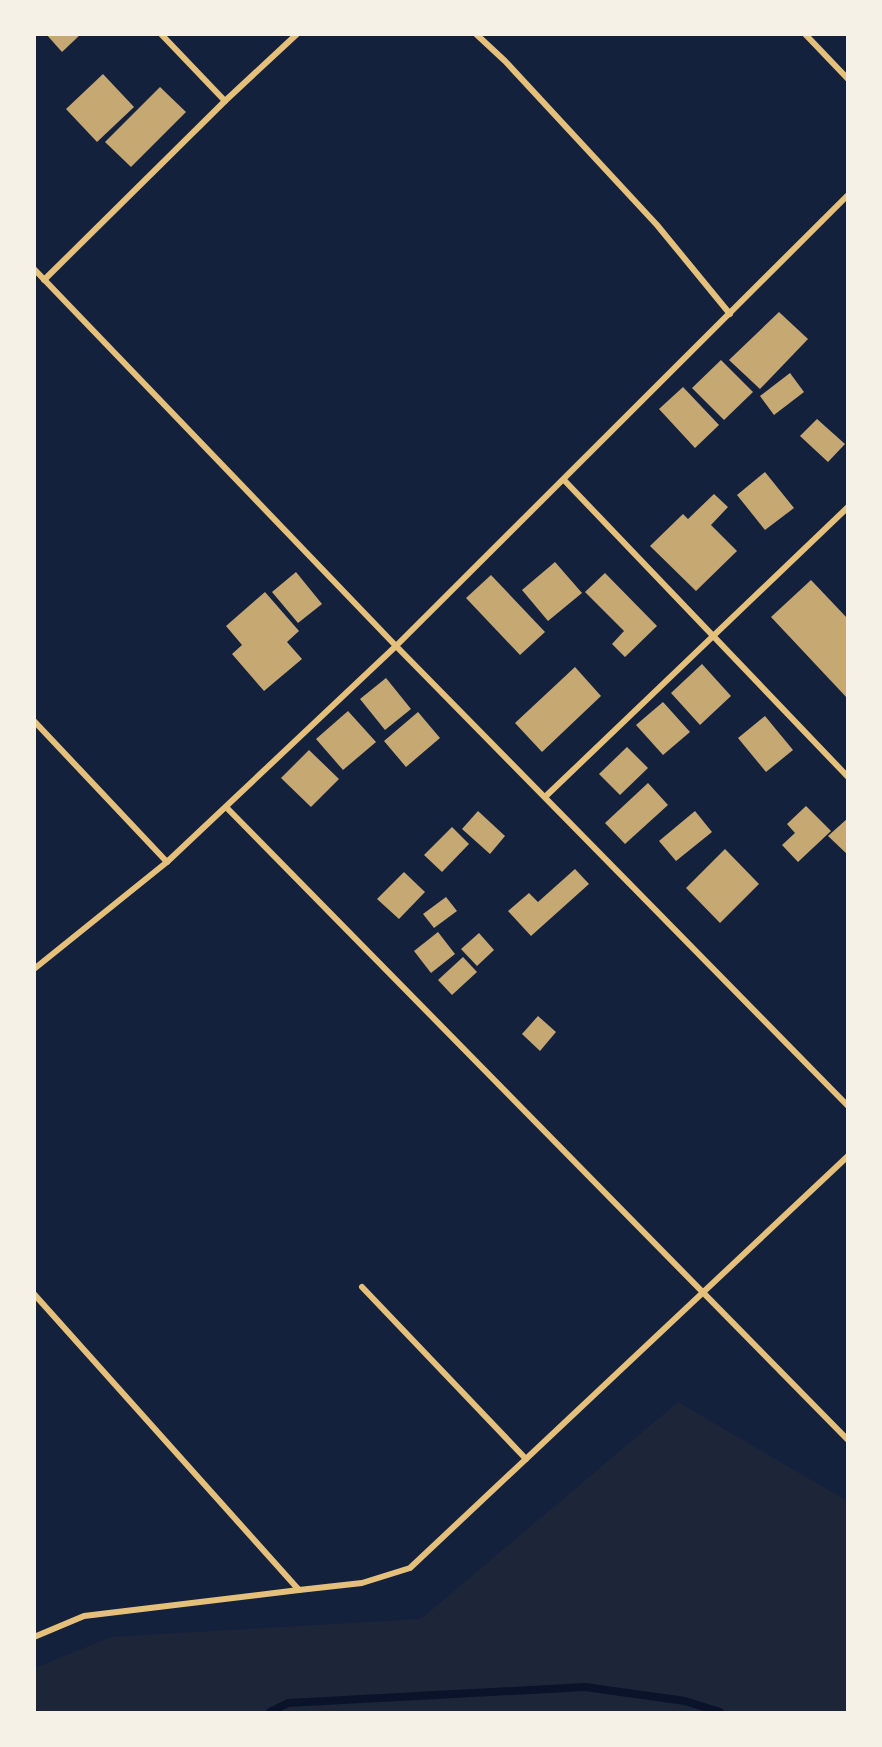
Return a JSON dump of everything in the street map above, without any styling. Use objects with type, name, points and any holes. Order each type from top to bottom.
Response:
[{"type":"street","points":[[161,34],[225,101]]},
{"type":"street","points":[[44,280],[225,101],[297,34]]},
{"type":"street","points":[[476,34],[505,61],[657,225],[730,314]]},
{"type":"street","points":[[805,34],[848,79]]},
{"type":"street","points":[[34,969],[168,862],[396,646],[848,195]]},
{"type":"street","points":[[34,269],[396,646],[848,1106]]},
{"type":"street","points":[[564,480],[848,777]]},
{"type":"street","points":[[545,797],[848,507]]},
{"type":"street","points":[[34,722],[168,862]]},
{"type":"street","points":[[226,807],[848,1440]]},
{"type":"street","points":[[34,1637],[84,1616],[362,1583],[410,1568],[704,1294],[848,1156]]},
{"type":"street","points":[[362,1287],[526,1459]]},
{"type":"street","points":[[34,1294],[299,1590]]},
{"type":"shaded area","points":[[678,1402],[847,1501],[847,1712],[35,1712],[35,1668],[111,1637],[421,1619]]},
{"type":"building","points":[[46,34],[81,34],[62,52]]},
{"type":"building","points":[[103,74],[134,107],[97,142],[66,109]]},
{"type":"building","points":[[160,87],[186,112],[131,167],[105,142]]},
{"type":"building","points":[[779,312],[808,339],[760,389],[729,360]]},
{"type":"building","points":[[721,360],[753,392],[724,420],[692,388]]},
{"type":"building","points":[[790,373],[804,392],[774,415],[760,396]]},
{"type":"building","points":[[683,387],[719,425],[695,448],[659,409]]},
{"type":"building","points":[[817,419],[845,444],[828,462],[800,436]]},
{"type":"building","points":[[765,472],[794,508],[765,530],[737,495]]},
{"type":"building","points":[[714,494],[728,507],[711,525],[737,551],[696,591],[650,546],[683,514],[688,519]]},
{"type":"building","points":[[555,562],[582,593],[548,621],[522,590]]},
{"type":"building","points":[[296,572],[322,604],[298,623],[272,592]]},
{"type":"building","points":[[605,573],[657,626],[625,657],[612,644],[624,631],[585,592]]},
{"type":"building","points":[[491,575],[545,632],[520,655],[466,598]]},
{"type":"building","points":[[811,580],[848,619],[848,699],[771,617]]},
{"type":"building","points":[[265,592],[299,631],[287,642],[302,659],[264,691],[232,654],[242,645],[226,626]]},
{"type":"building","points":[[702,664],[731,696],[700,725],[671,693]]},
{"type":"building","points":[[575,667],[601,696],[542,752],[515,723]]},
{"type":"building","points":[[386,678],[411,709],[385,730],[360,699]]},
{"type":"building","points":[[663,702],[690,732],[663,755],[636,725]]},
{"type":"building","points":[[348,711],[376,742],[343,770],[316,739]]},
{"type":"building","points":[[418,712],[440,738],[406,767],[384,741]]},
{"type":"building","points":[[765,716],[793,750],[766,772],[738,738]]},
{"type":"building","points":[[627,747],[648,768],[620,795],[599,774]]},
{"type":"building","points":[[309,750],[339,779],[311,807],[281,778]]},
{"type":"building","points":[[648,783],[668,805],[625,844],[605,823]]},
{"type":"building","points":[[806,806],[831,831],[798,862],[782,845],[795,833],[787,824]]},
{"type":"building","points":[[478,811],[505,836],[490,854],[462,829]]},
{"type":"building","points":[[695,811],[712,832],[676,861],[659,841]]},
{"type":"building","points":[[848,818],[848,855],[828,836]]},
{"type":"building","points":[[452,827],[469,844],[442,872],[424,855]]},
{"type":"building","points":[[725,849],[759,884],[720,923],[686,888]]},
{"type":"building","points":[[575,869],[589,884],[531,936],[508,911],[529,893],[538,902]]},
{"type":"building","points":[[404,872],[425,892],[399,919],[377,899]]},
{"type":"building","points":[[446,897],[457,911],[434,928],[423,914]]},
{"type":"building","points":[[438,932],[455,954],[431,973],[414,951]]},
{"type":"building","points":[[479,933],[494,950],[477,966],[461,949]]},
{"type":"building","points":[[463,957],[477,972],[452,995],[438,980]]},
{"type":"building","points":[[538,1016],[556,1032],[540,1051],[522,1034]]},
{"type":"waterway","points":[[270,1712],[288,1703],[585,1687],[685,1701],[720,1712]]}]
